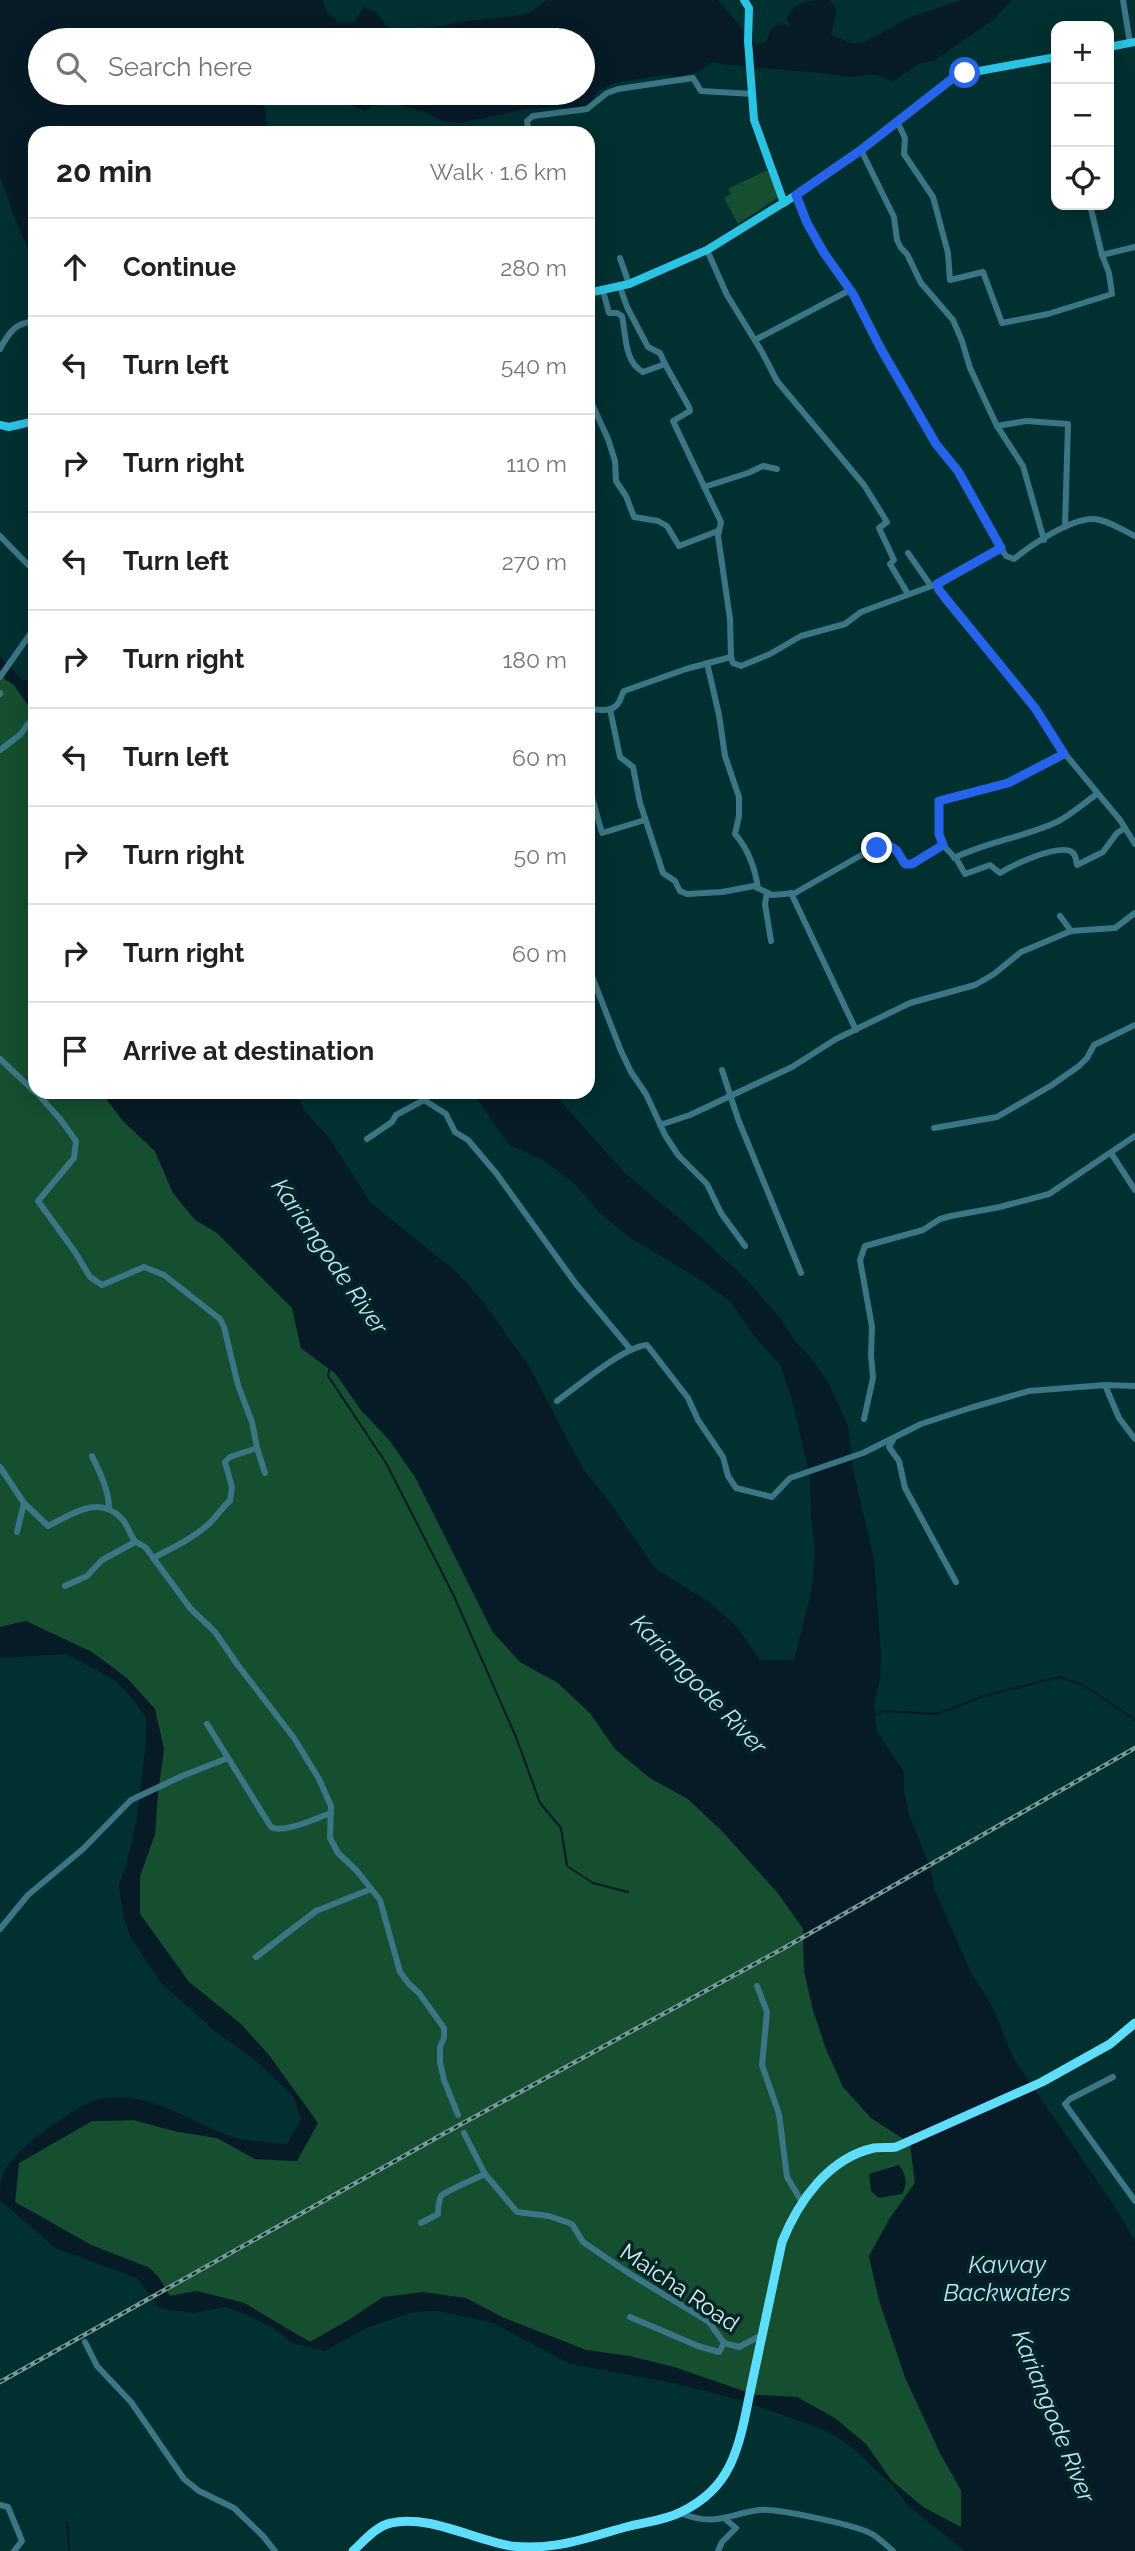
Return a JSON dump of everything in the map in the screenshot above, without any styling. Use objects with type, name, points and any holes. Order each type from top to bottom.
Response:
[{"type":"highway","points":[[354,2551],[378,2529],[397,2522],[425,2523],[510,2546],[536,2548],[570,2545],[602,2533],[680,2514],[706,2497],[722,2479],[730,2464],[743,2424],[782,2242],[790,2222],[813,2186],[843,2160],[874,2148],[896,2147],[1042,2082],[1110,2044],[1135,2023]]},
{"type":"main road","points":[[744,0],[749,8],[748,41],[754,120],[784,202]]},
{"type":"main road","points":[[1114,46],[1132,43]]},
{"type":"main road","points":[[595,292],[629,284],[706,250],[796,195],[861,150],[957,75],[1051,58]]},
{"type":"main road","points":[[0,425],[9,427],[28,423]]},
{"type":"street","points":[[1123,0],[1132,43]]},
{"type":"street","points":[[595,103],[607,93],[642,84],[693,78],[701,91],[752,93]]},
{"type":"street","points":[[528,126],[527,121],[533,116],[587,109],[592,105]]},
{"type":"street","points":[[897,121],[905,138],[904,154],[933,197],[948,253],[950,281],[983,272],[1002,323],[1048,314],[1112,294],[1109,273],[1091,210]]},
{"type":"street","points":[[861,150],[894,217],[897,240],[921,283],[953,320],[971,369],[997,426],[1023,466],[1044,540]]},
{"type":"street","points":[[796,195],[807,223],[850,290],[936,444],[958,471],[1006,556],[1014,559],[1065,527],[1091,519],[1104,521],[1135,536]]},
{"type":"street","points":[[1102,255],[1135,247]]},
{"type":"street","points":[[706,250],[727,295],[782,388],[864,485],[887,522],[880,528],[894,560],[890,564],[908,594]]},
{"type":"street","points":[[620,258],[629,284]]},
{"type":"street","points":[[620,287],[626,307],[648,348],[660,353],[690,411],[673,421],[720,518],[718,531],[733,663],[741,666],[770,654],[801,636],[845,624],[861,612],[934,585],[1001,548]]},
{"type":"street","points":[[755,340],[850,290]]},
{"type":"street","points":[[603,291],[609,313],[622,316],[628,354],[633,364],[643,372],[665,363]]},
{"type":"street","points":[[0,349],[9,332],[28,322]]},
{"type":"street","points":[[595,410],[615,461],[616,481],[626,496],[634,517],[658,521],[667,526],[679,546],[718,531]]},
{"type":"street","points":[[997,426],[1026,421],[1068,424],[1065,527]]},
{"type":"street","points":[[704,487],[763,466],[777,469]]},
{"type":"street","points":[[0,536],[28,565]]},
{"type":"street","points":[[908,553],[1035,708],[1064,754],[1120,820],[1135,844]]},
{"type":"street","points":[[0,677],[28,637]]},
{"type":"street","points":[[595,709],[610,709],[617,704],[624,691],[731,657]]},
{"type":"street","points":[[707,663],[725,756],[739,797],[739,817],[735,834],[743,843],[754,867],[758,888]]},
{"type":"street","points":[[610,709],[620,757],[633,767],[645,820],[663,873],[675,881],[680,891],[687,894],[722,892],[754,886],[767,893],[791,893],[813,885],[877,848],[890,846],[897,851],[905,864],[909,865],[943,845]]},
{"type":"street","points":[[0,750],[21,734],[28,724]]},
{"type":"street","points":[[1064,754],[1008,783],[939,801],[939,834],[943,845],[965,874],[990,865],[1000,873],[1053,851],[1070,851],[1075,855],[1077,865],[1103,852],[1117,833],[1125,828]]},
{"type":"street","points":[[954,858],[981,846],[1058,821],[1097,794]]},
{"type":"street","points":[[595,808],[602,833],[645,820]]},
{"type":"street","points":[[767,893],[765,904],[771,941]]},
{"type":"street","points":[[791,893],[856,1030]]},
{"type":"street","points":[[660,1125],[690,1115],[792,1067],[836,1039],[910,1003],[975,985],[994,974],[1021,952],[1071,930],[1115,928],[1135,913]]},
{"type":"street","points":[[1060,916],[1071,930]]},
{"type":"street","points":[[595,984],[621,1051],[660,1125],[678,1155],[707,1184],[720,1213],[745,1246]]},
{"type":"street","points":[[934,1128],[996,1117],[1012,1109],[1079,1066],[1094,1045],[1135,1024]]},
{"type":"street","points":[[0,1059],[28,1085]]},
{"type":"street","points":[[722,1070],[738,1119],[802,1273]]},
{"type":"street","points":[[42,1099],[76,1141],[74,1158],[38,1201],[90,1277],[102,1285],[144,1267],[164,1275],[220,1319],[265,1473]]},
{"type":"street","points":[[367,1139],[392,1122],[396,1115],[424,1100],[446,1114],[456,1132],[468,1140],[496,1172],[576,1284],[631,1350]]},
{"type":"street","points":[[864,1419],[873,1378],[872,1327],[860,1260],[865,1246],[923,1230],[940,1219],[1000,1208],[1049,1194],[1135,1136]]},
{"type":"street","points":[[1111,1153],[1135,1190]]},
{"type":"street","points":[[557,1401],[631,1350],[647,1345],[688,1398],[698,1420],[723,1457],[728,1476],[736,1488],[772,1497],[790,1478],[863,1453],[921,1424],[1029,1391],[1105,1385],[1135,1386]]},
{"type":"street","points":[[1105,1385],[1119,1418],[1135,1439]]},
{"type":"street","points":[[894,1438],[889,1447],[899,1461],[905,1488],[956,1582]]},
{"type":"street","points":[[153,1558],[190,1539],[214,1520],[233,1494],[225,1462],[230,1457],[257,1448]]},
{"type":"street","points":[[92,1457],[103,1480],[109,1509]]},
{"type":"street","points":[[0,1467],[24,1503],[48,1525],[63,1516],[89,1507],[109,1509],[120,1517],[135,1542],[144,1545],[190,1608],[215,1632],[286,1727],[319,1779],[331,1807],[330,1838],[338,1853],[380,1900],[400,1972],[444,2028],[440,2062],[458,2115]]},
{"type":"street","points":[[17,1532],[24,1503]]},
{"type":"street","points":[[65,1586],[87,1576],[102,1560],[135,1542]]},
{"type":"street","points":[[207,1724],[271,1827],[276,1830],[298,1826],[331,1813]]},
{"type":"street","points":[[0,1929],[28,1895],[83,1849],[131,1800],[228,1758]]},
{"type":"street","points":[[257,1957],[316,1911],[371,1889]]},
{"type":"street","points":[[757,1986],[767,2012],[762,2065],[779,2114],[786,2177],[803,2204]]},
{"type":"street","points":[[1113,2077],[1065,2104],[1135,2202]]},
{"type":"street","name":"Maicha Road","points":[[464,2133],[485,2174],[517,2213],[549,2216],[572,2224],[583,2242],[709,2322],[724,2343],[739,2347],[762,2335]]},
{"type":"street","points":[[421,2222],[438,2214],[440,2197],[446,2192],[485,2174]]},
{"type":"street","points":[[630,2318],[698,2346],[719,2351],[724,2343]]},
{"type":"street","points":[[85,2342],[97,2366],[131,2402],[184,2479],[199,2491],[234,2508],[275,2551]]},
{"type":"street","points":[[0,2505],[8,2507],[22,2540],[14,2551]]},
{"type":"street","points":[[680,2514],[698,2520],[725,2519],[762,2509],[832,2521],[873,2534],[893,2551]]},
{"type":"street","points":[[718,2551],[722,2542],[736,2528],[725,2519]]},
{"type":"green space","points":[[767,170],[780,196],[738,224],[724,198],[731,194],[728,189]]},
{"type":"green space","points":[[0,676],[14,685],[28,705],[28,1099],[106,1099],[123,1121],[155,1151],[173,1193],[195,1219],[217,1233],[292,1308],[301,1348],[336,1374],[361,1410],[390,1441],[415,1477],[475,1593],[520,1662],[558,1683],[590,1713],[615,1749],[650,1778],[688,1799],[721,1830],[777,1892],[803,1929],[804,1970],[826,2049],[871,2118],[910,2143],[915,2183],[890,2218],[869,2256],[879,2300],[905,2377],[940,2453],[961,2490],[961,2528],[923,2507],[891,2480],[866,2444],[797,2397],[755,2395],[674,2367],[629,2356],[586,2350],[504,2318],[466,2298],[347,2321],[310,2342],[244,2303],[197,2291],[170,2296],[150,2268],[91,2245],[15,2202],[19,2163],[92,2121],[134,2120],[174,2131],[217,2138],[255,2159],[297,2161],[317,2123],[241,2024],[189,1982],[140,1914],[140,1876],[155,1834],[164,1749],[127,1678],[26,1621],[0,1627]]},
{"type":"water","points":[[0,0],[322,0],[327,11],[339,23],[355,21],[364,7],[377,13],[390,28],[28,28],[28,105],[263,105],[266,126],[28,126],[28,248],[0,176]]},
{"type":"water","points":[[547,0],[718,0],[756,45],[766,42],[770,30],[781,23],[791,28],[786,19],[794,8],[809,1],[829,0],[837,9],[831,35],[854,44],[866,41],[911,17],[962,0],[1012,0],[993,20],[935,60],[919,64],[892,82],[870,74],[849,77],[712,62],[698,72],[615,83],[599,90],[595,96],[595,28],[432,28],[516,16],[531,12]]},
{"type":"water","points":[[351,105],[372,105],[366,111]]},
{"type":"water","points":[[400,105],[586,105],[575,109],[525,109],[460,123],[443,121],[428,113]]},
{"type":"water","points":[[0,656],[21,679],[28,681],[28,705],[14,685],[0,676]]},
{"type":"water","name":"Kavvay Backwaters","points":[[106,1099],[299,1099],[305,1111],[330,1139],[371,1203],[459,1274],[484,1303],[529,1366],[583,1469],[609,1501],[655,1568],[709,1602],[737,1627],[760,1660],[794,1660],[812,1588],[815,1552],[810,1477],[792,1400],[780,1365],[754,1336],[731,1302],[699,1279],[629,1237],[600,1213],[575,1184],[543,1160],[509,1145],[477,1099],[558,1099],[625,1173],[746,1279],[780,1318],[828,1382],[848,1426],[854,1474],[874,1559],[881,1655],[880,1679],[874,1706],[877,1731],[904,1772],[904,1791],[909,1814],[929,1865],[935,1891],[969,1968],[993,2008],[1014,2059],[1117,2210],[1135,2242],[1135,2551],[965,2551],[907,2505],[893,2486],[836,2436],[740,2400],[669,2382],[570,2364],[493,2323],[437,2311],[413,2312],[366,2328],[325,2351],[292,2343],[276,2330],[250,2316],[225,2307],[194,2313],[159,2308],[137,2278],[55,2248],[0,2200],[3,2174],[21,2150],[71,2113],[100,2099],[134,2098],[151,2102],[233,2137],[260,2142],[287,2144],[301,2119],[293,2096],[256,2061],[215,2031],[161,1983],[131,1938],[123,1916],[119,1885],[137,1817],[146,1742],[146,1718],[131,1697],[113,1679],[66,1654],[0,1658],[0,1627],[26,1621],[92,1652],[127,1678],[155,1709],[164,1749],[155,1834],[140,1876],[140,1914],[189,1982],[241,2024],[269,2055],[318,2123],[297,2161],[255,2159],[217,2138],[174,2131],[134,2120],[92,2121],[19,2163],[15,2202],[91,2245],[150,2268],[170,2296],[197,2291],[244,2303],[310,2342],[383,2297],[423,2292],[466,2298],[504,2318],[586,2350],[629,2356],[674,2367],[755,2395],[797,2397],[835,2418],[866,2444],[891,2480],[923,2507],[961,2527],[961,2490],[940,2453],[905,2377],[879,2300],[869,2256],[890,2218],[915,2183],[910,2143],[871,2118],[843,2087],[813,2010],[804,1970],[803,1928],[777,1892],[721,1830],[688,1799],[650,1778],[615,1749],[590,1713],[558,1683],[520,1662],[492,1631],[415,1477],[390,1441],[361,1410],[336,1374],[301,1348],[292,1308],[217,1233],[195,1220],[173,1193],[155,1151],[123,1121]]},
{"type":"water","points":[[899,2165],[905,2179],[902,2194],[879,2198],[871,2191],[869,2174]]},
{"type":"waterway","points":[[330,1367],[328,1376],[386,1463],[453,1594],[516,1737],[540,1803],[561,1828],[567,1866],[593,1883],[628,1892]]},
{"type":"waterway","points":[[874,1715],[884,1711],[937,1714],[984,1696],[1059,1677],[1083,1685],[1135,1720]]},
{"type":"waterway","points":[[67,2522],[69,2551]]},
{"type":"railway","points":[[0,2382],[445,2133],[784,1948],[1135,1748]]},
{"type":"route","points":[[877,848],[890,846],[897,851],[905,864],[912,864],[943,845],[939,834],[939,801],[1008,783],[1064,754],[1019,687],[939,590],[937,584],[1001,548],[958,471],[936,444],[881,349],[853,294],[824,253],[807,223],[796,195],[861,150],[953,78],[965,73]]},
{"type":"water label","name":"Kariangode River","points":[[330,1256]]},
{"type":"water label","name":"Kariangode River","points":[[699,1684]]},
{"type":"water label","name":"Kariangode River","points":[[1054,2416]]}]
